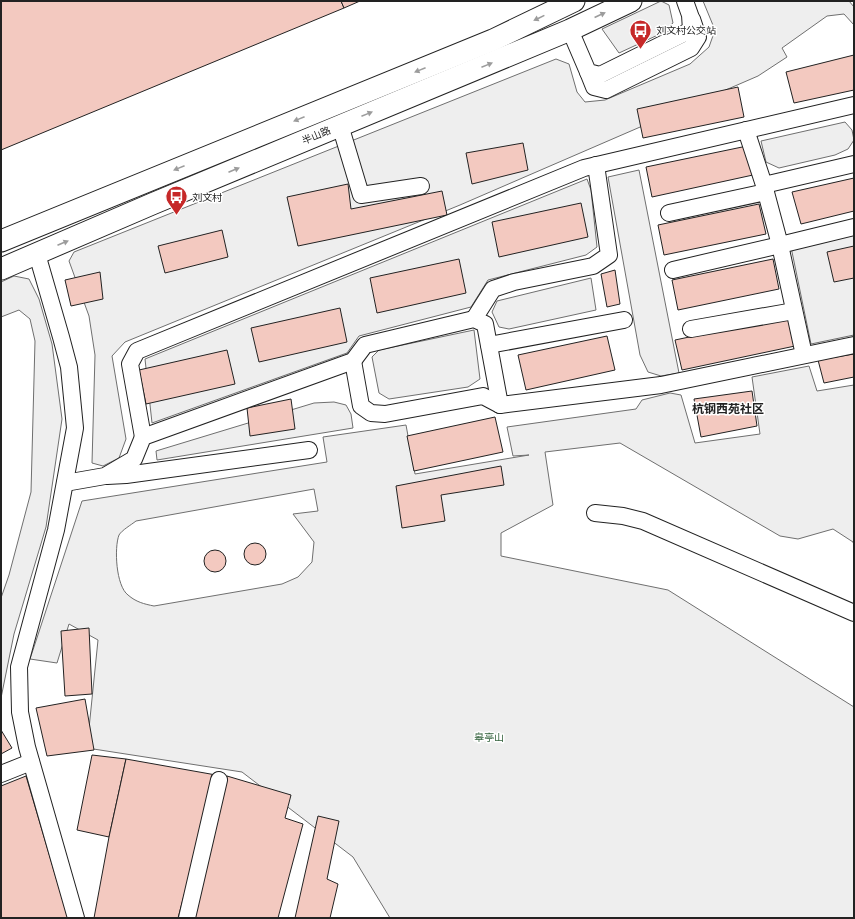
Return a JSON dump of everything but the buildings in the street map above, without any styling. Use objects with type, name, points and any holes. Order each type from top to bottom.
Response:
[{"type":"main road","points":[[1,241],[493,40],[574,1]]},
{"type":"main road","name":"半山路","points":[[1,269],[340,125],[570,30],[631,1]]},
{"type":"street","points":[[570,30],[588,72],[600,76],[691,30],[688,8]]},
{"type":"street","points":[[105,476],[134,458],[143,436],[130,364],[136,351],[584,168],[854,104]]},
{"type":"street","points":[[340,125],[362,195],[421,186]]},
{"type":"street","points":[[746,130],[765,189],[780,245],[804,355]]},
{"type":"street","points":[[668,213],[765,189],[854,164]]},
{"type":"street","points":[[474,319],[493,289],[514,282],[593,266],[609,255],[596,165]]},
{"type":"street","points":[[673,270],[854,227]]},
{"type":"street","points":[[37,254],[62,337],[69,367],[75,428],[56,530],[19,667],[20,712],[26,747],[76,918]]},
{"type":"street","points":[[691,329],[794,311]]},
{"type":"street","points":[[143,436],[353,361],[365,345],[474,319],[485,324],[500,406]]},
{"type":"street","points":[[488,345],[624,320]]},
{"type":"street","points":[[353,361],[361,406],[371,413],[385,414],[483,396],[500,406],[661,385],[854,345]]},
{"type":"street","points":[[65,484],[105,476],[126,475],[309,450]]},
{"type":"street","points":[[594,513],[623,516],[643,521],[854,613]]},
{"type":"street","points":[[1,774],[31,762]]},
{"type":"street","points":[[187,918],[220,780]]},
{"type":"green space","points":[[661,1],[669,5],[673,23],[660,34],[619,53],[602,29]]},
{"type":"green space","points":[[703,1],[849,1],[854,7],[854,25],[844,14],[827,16],[782,48],[787,57],[758,76],[460,205],[125,342],[112,356],[126,439],[119,458],[103,466],[92,463],[95,355],[89,316],[69,261],[74,252],[556,59],[569,64],[577,92],[585,102],[605,100],[690,64],[709,47],[715,30]]},
{"type":"green space","points":[[845,122],[852,130],[854,140],[848,149],[835,155],[779,168],[766,162],[761,141]]},
{"type":"green space","points":[[639,170],[679,373],[661,376],[648,372],[640,355],[608,177]]},
{"type":"green space","points":[[587,179],[591,190],[597,247],[586,255],[488,280],[471,307],[359,336],[347,353],[152,423],[145,359]]},
{"type":"green space","points":[[854,232],[854,335],[811,344],[791,247]]},
{"type":"green space","points":[[14,276],[29,279],[39,299],[52,344],[62,419],[46,527],[14,634],[1,698],[1,598],[9,575],[31,492],[35,341],[30,319],[19,310],[1,317],[1,282]]},
{"type":"green space","points":[[591,278],[596,310],[509,329],[499,327],[492,312],[497,301]]},
{"type":"green space","points":[[474,330],[480,379],[468,387],[389,399],[379,393],[372,357],[379,350]]},
{"type":"green space","name":"皋亭山","points":[[809,366],[817,391],[854,385],[854,545],[853,542],[833,529],[798,539],[780,536],[620,443],[545,452],[553,505],[501,533],[501,556],[668,590],[854,707],[854,918],[390,918],[353,857],[242,772],[87,748],[98,640],[69,624],[57,663],[30,659],[82,501],[327,462],[323,437],[406,425],[415,474],[529,455],[513,456],[507,427],[636,409],[642,400],[670,393],[681,395],[695,443],[760,434],[752,377]],"holes":[[[314,489],[318,511],[293,514],[314,542],[312,562],[298,577],[282,584],[154,606],[134,599],[128,595],[121,584],[116,557],[117,541],[120,533],[136,521]]]},
{"type":"green space","points":[[334,402],[346,405],[351,414],[353,428],[157,460],[156,451],[314,403]]},
{"type":"place","name":"刘文村公交站","points":[[640,50]]},
{"type":"place","name":"刘文村","points":[[177,216]]},
{"type":"district","name":"杭钢西苑社区","points":[[728,409]]}]
